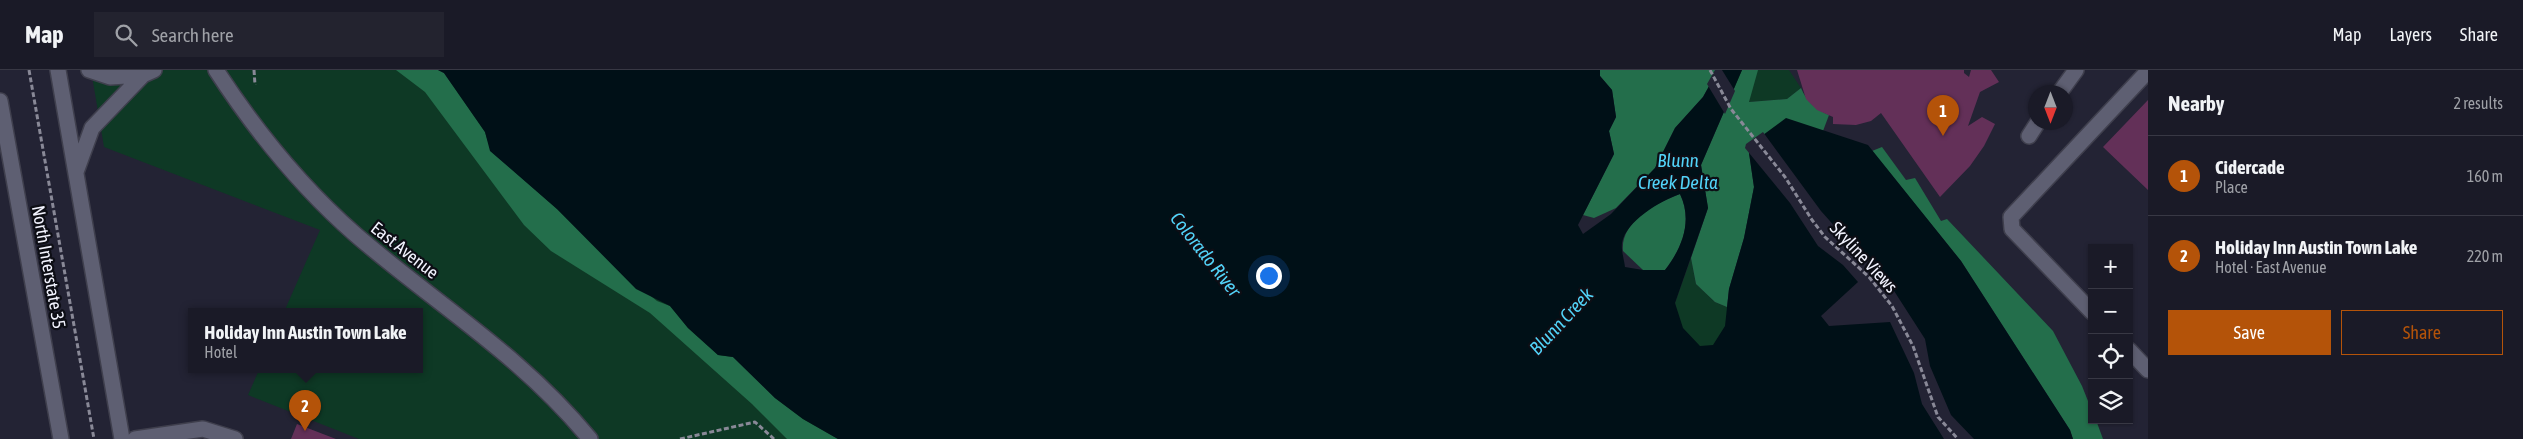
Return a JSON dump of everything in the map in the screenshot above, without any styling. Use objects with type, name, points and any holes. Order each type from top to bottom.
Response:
[{"type":"main road","points":[[58,70],[122,439]]},
{"type":"main road","points":[[89,70],[110,77],[148,73]]},
{"type":"main road","name":"East Avenue","points":[[216,70],[268,143],[328,209],[356,236],[518,364],[566,410],[590,439]]},
{"type":"main road","points":[[2065,85],[2076,70]]},
{"type":"main road","points":[[2088,308],[2012,229],[2011,217],[2148,71]]},
{"type":"main road","points":[[75,173],[92,128],[148,73]]},
{"type":"main road","name":"North Interstate 35","points":[[0,102],[61,439]]},
{"type":"main road","points":[[2028,136],[2032,130]]},
{"type":"main road","points":[[2133,354],[2148,370]]},
{"type":"main road","points":[[135,439],[175,436],[203,429],[234,439]]},
{"type":"path","points":[[29,70],[94,439]]},
{"type":"path","name":"Skyline Views","points":[[1710,70],[1731,109],[1784,177],[1825,238],[1857,264],[1892,306],[1913,346],[1938,417],[1958,439]]},
{"type":"path","points":[[680,439],[755,422],[774,439]]},
{"type":"green space","points":[[91,70],[438,70],[775,398],[838,439],[359,439],[248,395],[258,373],[423,373],[423,308],[286,308],[320,230],[104,147]]},
{"type":"green space","points":[[396,70],[438,70],[444,73],[485,132],[491,151],[557,209],[618,269],[657,301],[670,306],[688,328],[718,355],[733,357],[775,398],[803,419],[838,439],[787,439],[752,404],[650,313],[551,251],[524,225],[425,92]]},
{"type":"green space","points":[[1600,70],[1718,70],[1703,97],[1675,128],[1655,168],[1616,208],[1594,218],[1583,215],[1614,154],[1609,131],[1616,117],[1612,90],[1600,76]]},
{"type":"green space","points":[[1718,70],[1789,70],[1801,88],[1787,99],[1749,102]]},
{"type":"green space","points":[[1742,70],[1758,70],[1749,102],[1787,99],[1801,88],[1812,104],[1829,115],[1823,131],[1805,126],[1748,146],[1754,187],[1744,238],[1729,289],[1727,307],[1715,302],[1696,284],[1691,258],[1708,208],[1701,165]]},
{"type":"green space","points":[[1882,147],[1906,180],[1915,178],[1941,221],[1947,219],[2053,331],[2088,401],[2088,424],[2097,424],[2103,439],[2073,439],[2070,430],[1961,261],[1872,151]]},
{"type":"green space","points":[[1680,194],[1686,214],[1681,243],[1665,270],[1643,270],[1623,251],[1627,231],[1641,215],[1651,208]]},
{"type":"green space","points":[[1691,258],[1696,284],[1715,302],[1727,307],[1727,329],[1713,353],[1684,343],[1675,303]]},
{"type":"water","points":[[438,70],[1600,70],[1600,76],[1612,90],[1616,117],[1609,131],[1614,154],[1578,225],[1583,234],[1611,214],[1655,168],[1675,128],[1703,97],[1718,70],[1742,70],[1701,165],[1708,208],[1675,303],[1683,328],[1700,346],[1713,345],[1725,326],[1729,289],[1744,238],[1754,187],[1748,146],[1786,118],[1868,145],[1961,261],[2070,430],[2073,439],[838,439],[803,419],[775,398],[733,357],[718,355],[688,328],[670,306],[636,289],[557,209],[490,151],[485,132],[444,73]],"holes":[[[1680,194],[1686,214],[1684,234],[1676,253],[1665,270],[1643,270],[1625,267],[1622,243],[1630,227],[1645,213],[1672,197]]]},
{"type":"pier","points":[[1715,70],[1722,70],[1735,91],[1725,114],[1707,84]]},
{"type":"pier","points":[[1763,132],[1821,211],[1854,248],[1878,266],[1925,339],[1930,366],[1951,415],[1974,439],[1944,439],[1922,404],[1914,373],[1890,322],[1829,326],[1821,316],[1858,282],[1843,265],[1818,246],[1790,203],[1745,148],[1746,144]]},
{"type":"building","points":[[1797,70],[1964,70],[1964,73],[1969,77],[1971,70],[1991,70],[1999,82],[1980,92],[1968,126],[1982,117],[1995,124],[1984,146],[1970,166],[1940,197],[1881,113],[1871,121],[1856,125],[1833,124],[1833,117],[1817,110],[1806,99]]},
{"type":"building","points":[[2148,100],[2148,190],[2103,147]]},
{"type":"building","points":[[297,424],[336,439],[291,439]]},
{"type":"place","name":"Cidercade","points":[[1943,136]]},
{"type":"place","name":"Holiday Inn Austin Town Lake","points":[[305,431]]},
{"type":"water label","name":"Blunn Creek Delta","points":[[1678,171]]},
{"type":"water label","name":"Colorado River","points":[[1206,254]]},
{"type":"water label","name":"Blunn Creek","points":[[1561,321]]}]
